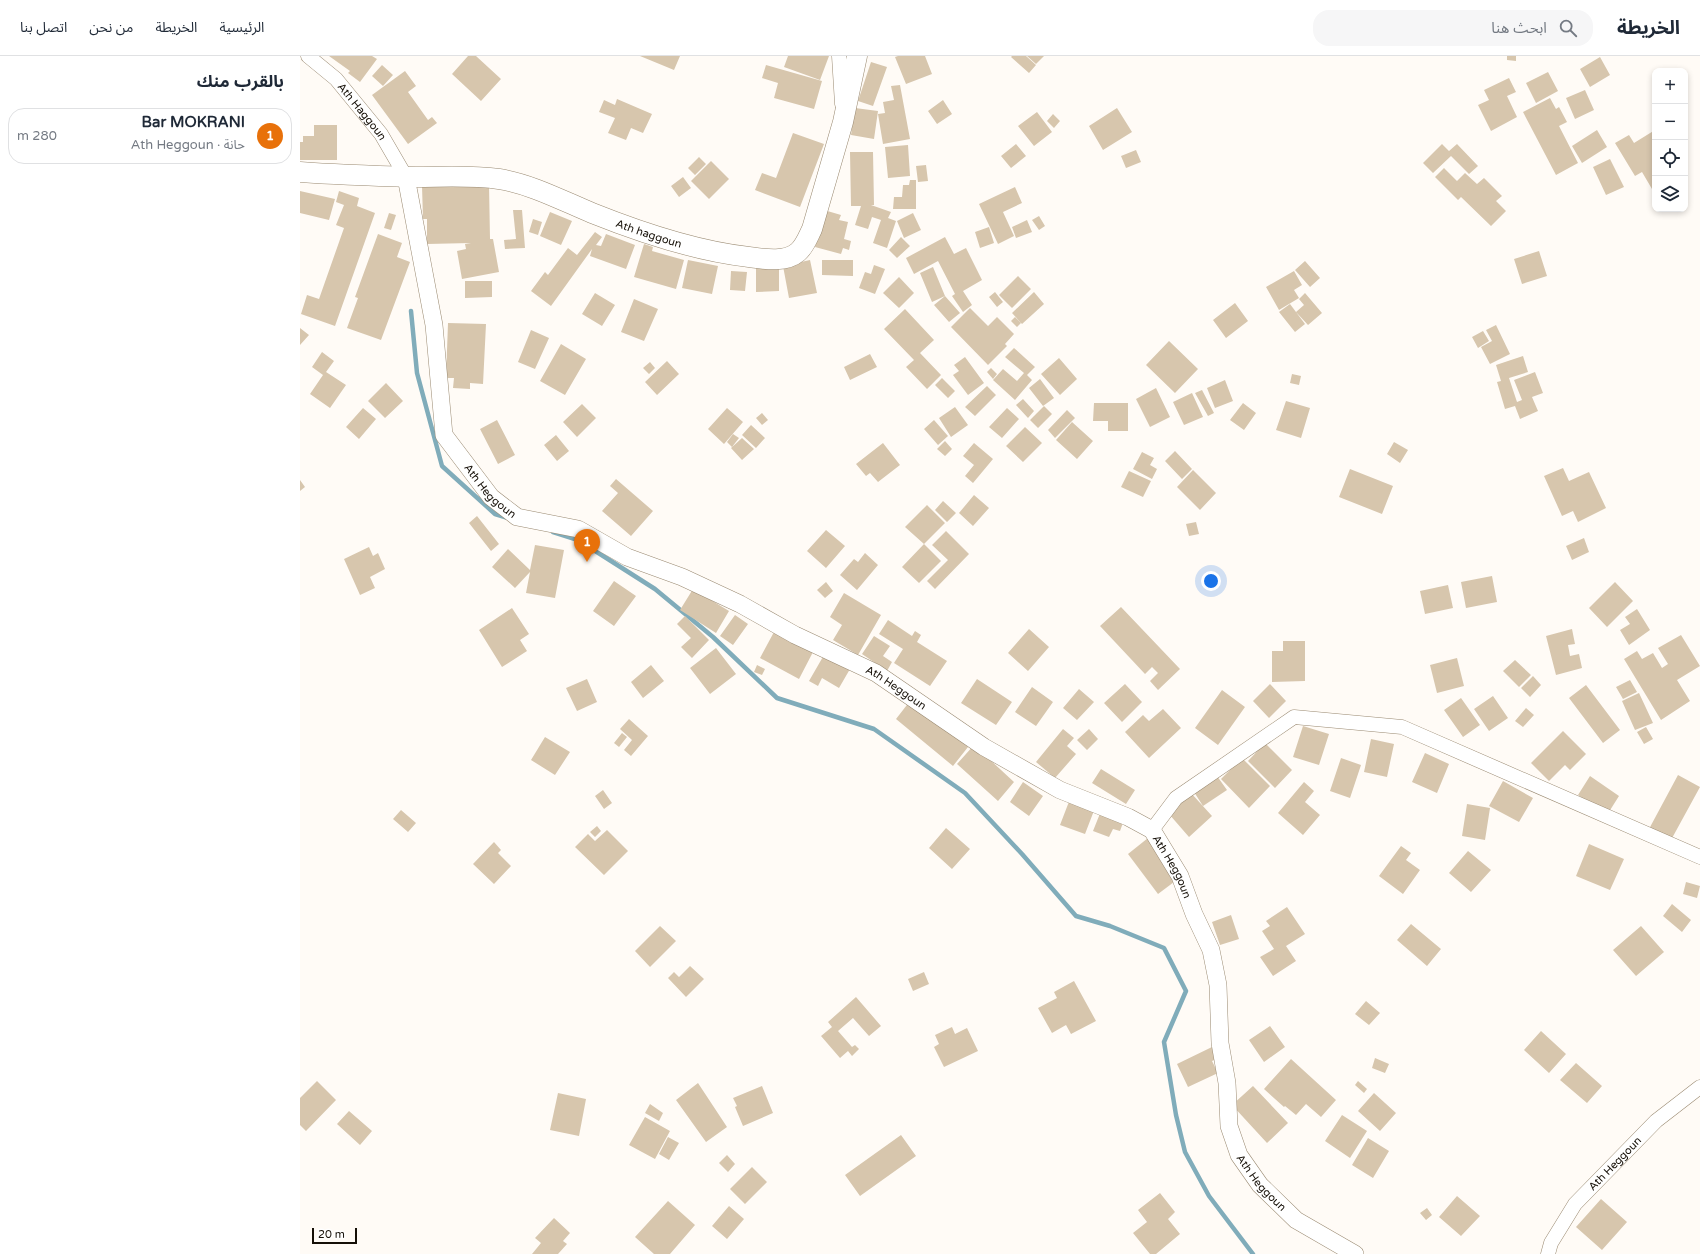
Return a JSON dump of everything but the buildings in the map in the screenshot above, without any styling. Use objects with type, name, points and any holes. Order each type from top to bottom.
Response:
[{"type":"main road","name":"Ath haggoun","points":[[300,172],[354,176],[477,177],[500,179],[522,185],[660,238],[720,254],[768,260],[784,258],[798,252],[806,243],[812,228],[843,122],[857,56]]},
{"type":"street","name":"Ath Haggoun","points":[[308,56],[336,79],[381,134],[406,177]]},
{"type":"street","points":[[839,56],[843,122]]},
{"type":"street","name":"Ath Heggoun","points":[[406,177],[434,325],[444,435],[491,497],[517,517],[578,529],[627,557],[682,577],[740,604],[795,635],[876,673],[991,751],[1060,790],[1128,817],[1152,830],[1180,876],[1194,914],[1211,950],[1218,985],[1220,1043],[1226,1083],[1229,1126],[1240,1155],[1260,1185],[1296,1220],[1355,1254]]},
{"type":"street","points":[[1152,830],[1176,798],[1294,716],[1402,727],[1700,857]]},
{"type":"street","name":"Ath Heggoun","points":[[1548,1254],[1551,1243],[1575,1204],[1656,1121],[1700,1087]]},
{"type":"waterway","points":[[411,311],[417,373],[442,466],[495,514],[508,518]]},
{"type":"waterway","points":[[553,532],[578,540],[655,589],[713,637],[777,698],[874,729],[965,793],[1022,854],[1076,916],[1110,926],[1164,948],[1186,991],[1164,1042],[1176,1115],[1185,1152],[1209,1196],[1253,1254]]},
{"type":"place","name":"Bar MOKRANI","points":[[587,562]]}]
